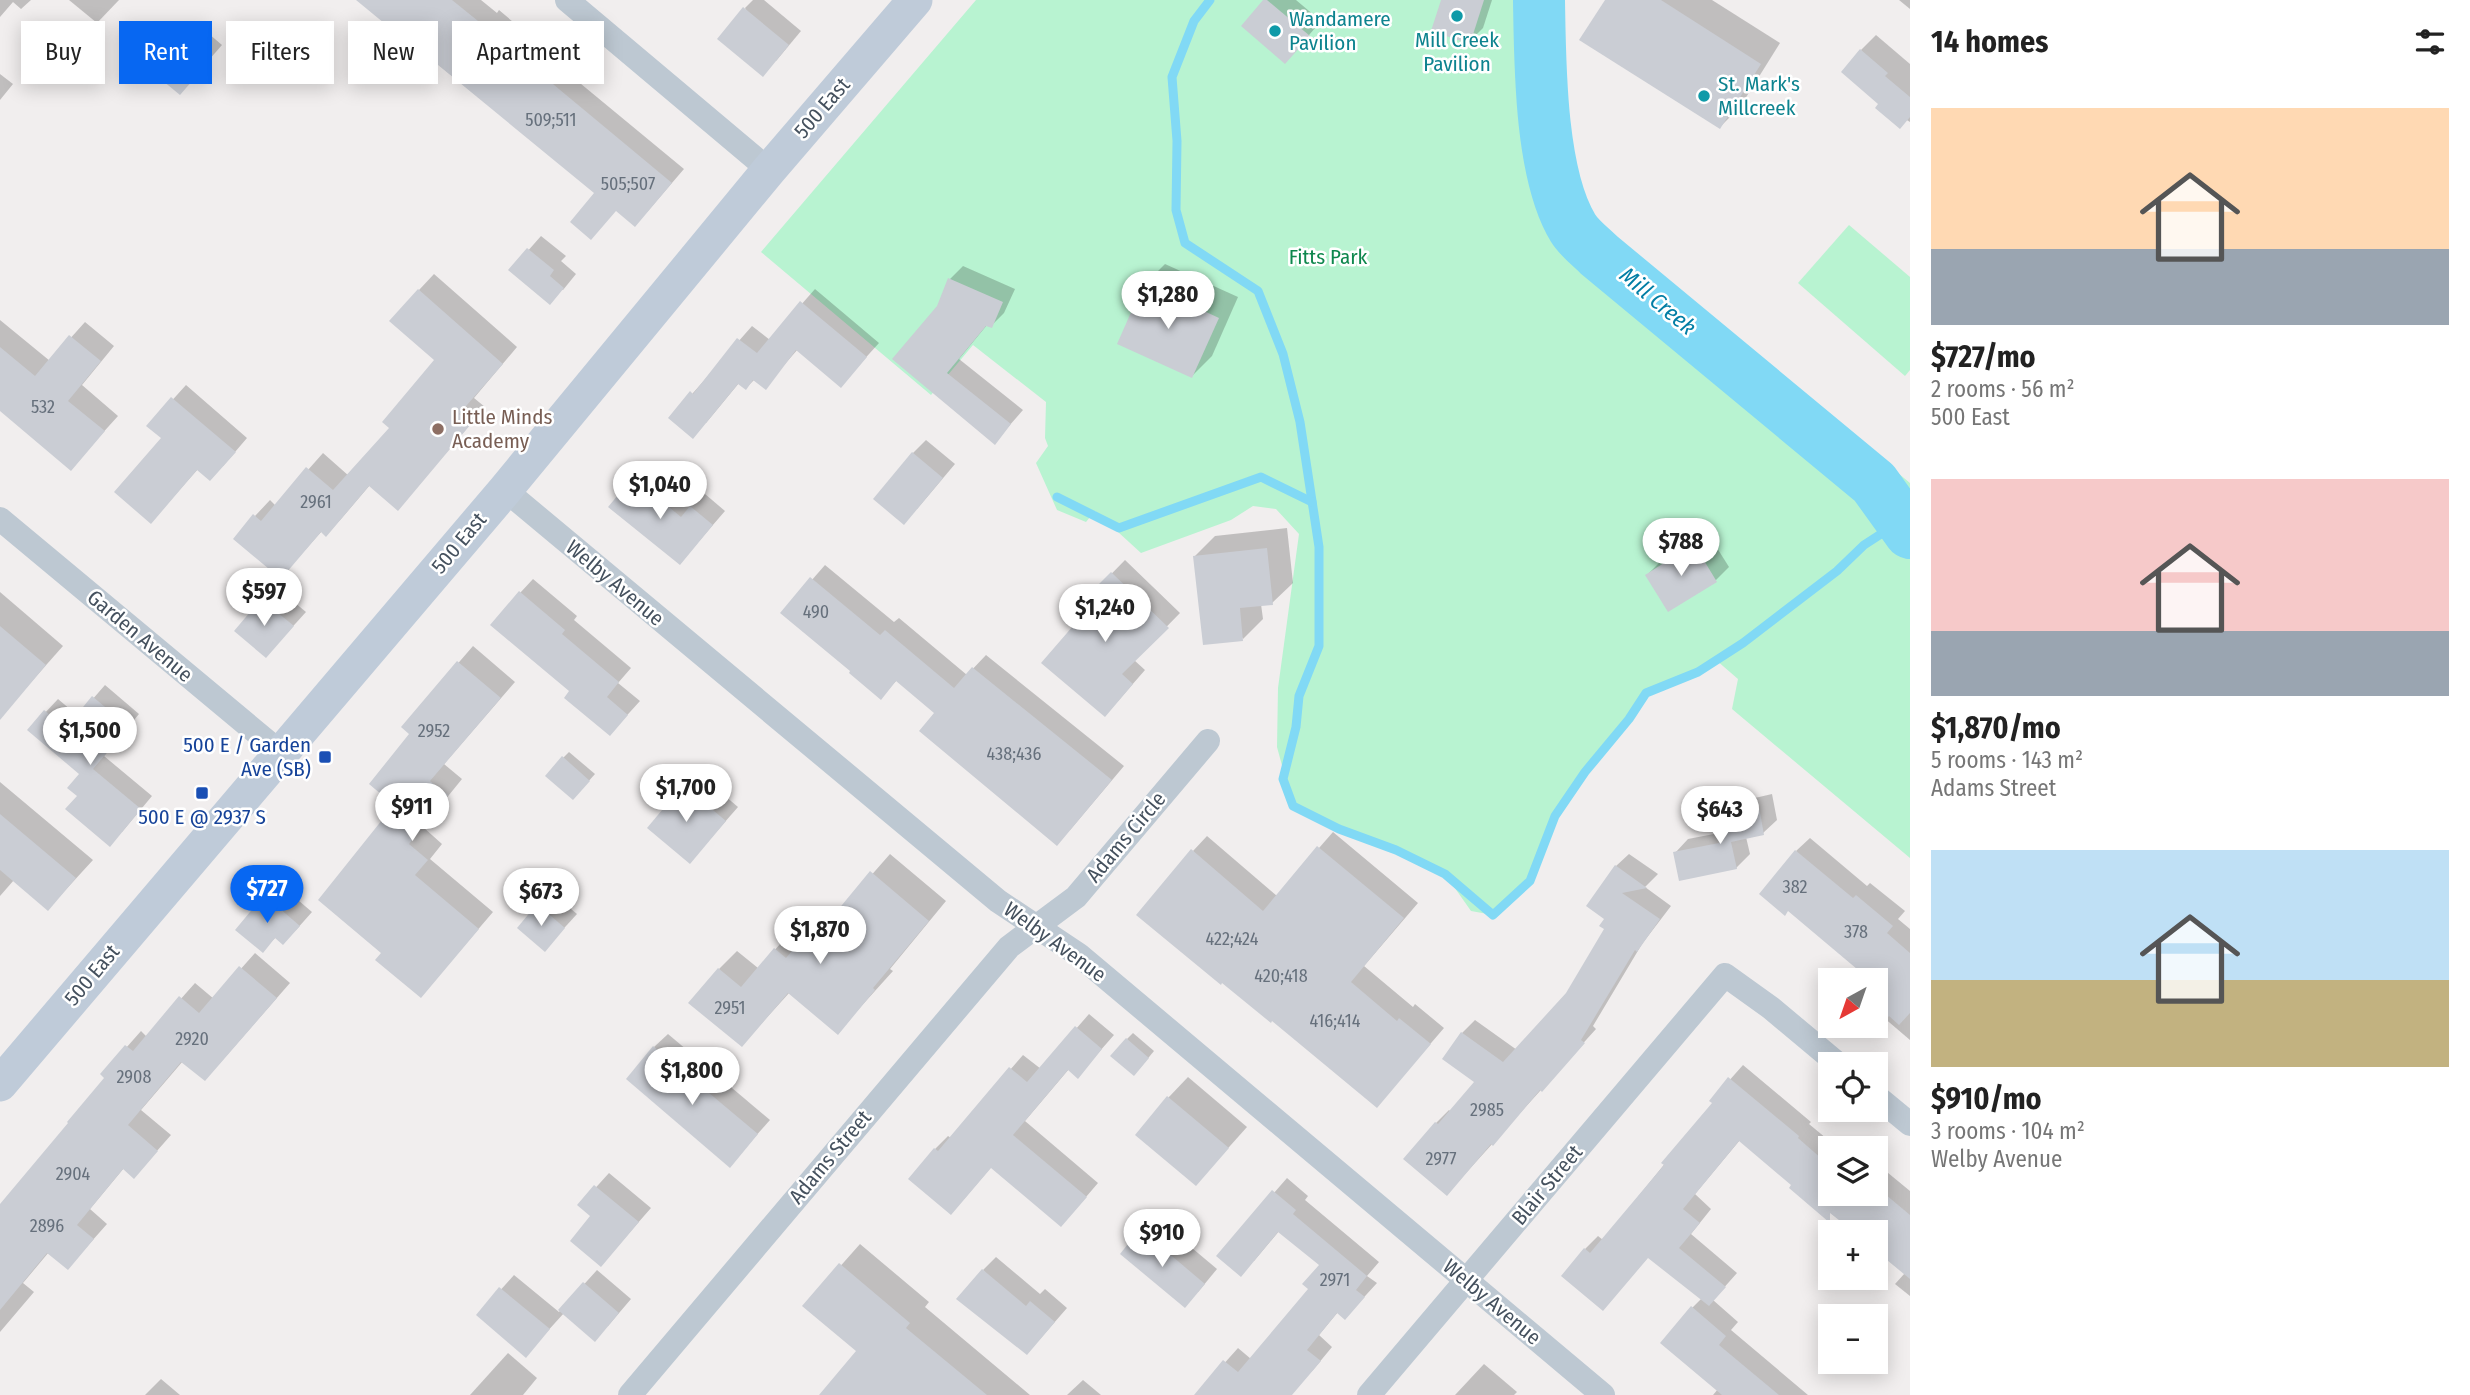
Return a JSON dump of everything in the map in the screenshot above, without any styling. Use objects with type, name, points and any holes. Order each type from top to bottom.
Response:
[{"type":"street","points":[[566,0],[769,170]]},
{"type":"street","name":"500 East","points":[[0,1084],[505,490],[769,170],[915,0]]},
{"type":"street","name":"Welby Avenue","points":[[505,490],[998,901],[1079,956],[1603,1395]]},
{"type":"street","name":"Garden Avenue","points":[[0,519],[281,753]]},
{"type":"street","name":"Adams Circle","points":[[1038,927],[1076,897],[1208,741]]},
{"type":"street","name":"Adams Street","points":[[630,1395],[1009,947],[1038,927]]},
{"type":"street","name":"Blair Street","points":[[1369,1395],[1725,975],[1771,1008],[1824,1052]]},
{"type":"street","points":[[1888,1106],[1910,1124]]},
{"type":"green space","name":"Fitts Park","points":[[976,0],[1554,0],[1572,162],[1582,201],[1603,228],[1910,483],[1910,513],[1907,516],[1910,518],[1910,858],[1732,709],[1738,679],[1716,660],[1646,693],[1555,816],[1530,881],[1493,915],[1471,911],[1445,874],[1396,850],[1339,829],[1293,806],[1277,747],[1278,688],[1299,534],[1276,509],[1253,506],[1231,520],[1141,553],[1095,511],[1086,522],[1057,510],[1036,463],[1048,446],[1045,438],[1046,402],[973,345],[931,395],[761,252]]},
{"type":"green space","points":[[1849,225],[1910,277],[1910,370],[1905,376],[1798,283]]},
{"type":"building","points":[[356,0],[452,0],[478,21],[452,21],[452,76],[438,65],[438,21],[382,21]]},
{"type":"building","name":"Wandamere Pavilion","points":[[1263,0],[1267,0],[1310,36],[1285,64],[1241,26]]},
{"type":"building","name":"Mill Creek Pavilion","points":[[1441,0],[1484,0],[1470,44],[1431,31]]},
{"type":"building","name":"St. Mark's Millcreek","points":[[1605,0],[1661,0],[1761,64],[1720,129],[1579,40]]},
{"type":"building","points":[[743,7],[789,45],[763,77],[717,39]]},
{"type":"building","points":[[1860,49],[1888,73],[1885,76],[1910,97],[1910,117],[1900,129],[1875,108],[1878,104],[1841,72]]},
{"type":"building","points":[[167,84],[189,84],[180,95]]},
{"type":"building","points":[[461,84],[553,84],[672,183],[635,227],[616,211],[591,240],[570,222],[594,193]]},
{"type":"building","points":[[527,248],[554,270],[550,276],[564,288],[550,305],[508,270]]},
{"type":"building","points":[[948,278],[1003,302],[992,328],[986,326],[947,373],[1011,424],[995,445],[892,359],[937,306]]},
{"type":"building","points":[[1144,283],[1219,318],[1192,378],[1117,344]]},
{"type":"building","points":[[418,289],[503,364],[459,414],[471,424],[398,511],[369,486],[326,537],[321,532],[281,579],[233,539],[253,514],[261,521],[306,467],[333,490],[389,428],[382,422],[434,360],[389,321]]},
{"type":"building","points":[[800,301],[867,357],[841,388],[796,350],[766,390],[753,380],[746,390],[738,384],[693,439],[668,418],[690,391],[693,394],[737,338],[757,353]]},
{"type":"building","points":[[69,335],[101,361],[68,401],[105,431],[71,471],[0,411],[0,347],[35,376]]},
{"type":"building","points":[[171,397],[236,452],[210,481],[197,470],[151,524],[114,492],[161,438],[146,426]]},
{"type":"building","points":[[912,452],[943,478],[904,525],[873,499]]},
{"type":"building","points":[[633,477],[681,517],[690,506],[713,525],[680,565],[608,507]]},
{"type":"building","points":[[1694,544],[1717,582],[1668,612],[1645,575]]},
{"type":"building","points":[[1267,548],[1273,605],[1240,608],[1243,641],[1203,645],[1193,556]]},
{"type":"building","points":[[1111,572],[1169,628],[1122,674],[1133,684],[1105,717],[1041,663],[1086,611],[1079,604]]},
{"type":"building","points":[[810,577],[880,635],[885,630],[954,688],[972,667],[1112,780],[1057,846],[919,731],[934,713],[896,681],[881,700],[780,613]]},
{"type":"building","points":[[519,591],[565,630],[562,634],[619,682],[607,697],[628,715],[610,736],[564,698],[569,691],[490,625]]},
{"type":"building","points":[[261,599],[294,626],[266,658],[234,631]]},
{"type":"building","points":[[0,626],[46,665],[0,720]]},
{"type":"building","points":[[457,661],[501,698],[430,781],[448,795],[409,844],[428,860],[415,875],[479,929],[421,998],[375,960],[381,953],[318,900],[394,805],[369,784],[409,734],[401,727]]},
{"type":"building","points":[[92,696],[129,727],[93,769],[141,809],[110,847],[65,809],[77,796],[67,788],[79,774],[27,730],[44,710],[66,728]]},
{"type":"building","points":[[562,756],[590,781],[573,800],[545,776]]},
{"type":"building","points":[[683,785],[726,821],[690,864],[647,828]]},
{"type":"building","points":[[1759,807],[1764,835],[1731,842],[1737,869],[1679,881],[1673,852],[1719,843],[1714,816]]},
{"type":"building","points":[[0,814],[76,878],[48,911],[0,870]]},
{"type":"building","points":[[1317,846],[1404,918],[1351,982],[1397,1021],[1399,1018],[1431,1044],[1377,1108],[1272,1021],[1271,1023],[1222,983],[1221,985],[1136,915],[1191,849],[1263,911]]},
{"type":"building","points":[[1795,850],[1853,898],[1856,895],[1893,926],[1887,933],[1910,953],[1910,1013],[1899,1025],[1888,1017],[1888,968],[1856,968],[1788,911],[1785,916],[1759,894]]},
{"type":"building","points":[[1615,865],[1647,888],[1622,893],[1660,919],[1637,952],[1635,950],[1581,1040],[1585,1043],[1542,1092],[1540,1090],[1493,1146],[1491,1144],[1447,1196],[1403,1159],[1474,1082],[1442,1059],[1461,1032],[1503,1062],[1566,993],[1604,929],[1599,926],[1604,919],[1586,906]]},
{"type":"building","points":[[870,871],[929,921],[838,1035],[788,993],[742,1047],[688,1003],[718,968],[741,987],[774,948],[786,958],[807,933],[814,939]]},
{"type":"building","points":[[264,895],[300,926],[283,945],[275,938],[263,953],[235,930]]},
{"type":"building","points":[[537,904],[565,928],[545,952],[517,928]]},
{"type":"building","points":[[239,966],[277,998],[205,1081],[181,1062],[128,1125],[158,1151],[134,1179],[123,1169],[77,1225],[94,1239],[68,1270],[47,1253],[0,1310],[0,1204],[104,1078],[100,1074],[125,1045],[133,1051],[179,996],[199,1013]]},
{"type":"building","points":[[1075,1026],[1102,1049],[1078,1079],[1068,1070],[1013,1135],[1087,1197],[1061,1227],[991,1168],[951,1215],[908,1179],[934,1148],[938,1151],[1009,1067],[1027,1082]]},
{"type":"building","points":[[1126,1038],[1149,1058],[1134,1076],[1110,1056]]},
{"type":"building","points":[[653,1046],[758,1134],[730,1168],[626,1079]]},
{"type":"building","points":[[1728,1077],[1799,1136],[1798,1138],[1818,1156],[1818,1206],[1888,1206],[1888,1197],[1910,1215],[1910,1279],[1888,1261],[1888,1220],[1839,1220],[1830,1213],[1830,1220],[1826,1220],[1789,1188],[1791,1185],[1739,1141],[1683,1209],[1700,1223],[1679,1248],[1726,1287],[1709,1306],[1648,1258],[1603,1311],[1561,1276],[1584,1248],[1590,1253],[1664,1165],[1661,1163],[1712,1103],[1709,1101]]},
{"type":"building","points":[[1167,1096],[1229,1148],[1196,1186],[1135,1135]]},
{"type":"building","points":[[594,1185],[639,1222],[601,1267],[570,1241],[590,1216],[577,1205]]},
{"type":"building","points":[[1272,1190],[1296,1210],[1293,1214],[1367,1276],[1356,1290],[1365,1297],[1345,1320],[1337,1313],[1307,1350],[1321,1361],[1292,1395],[1194,1395],[1223,1360],[1238,1372],[1308,1289],[1302,1284],[1319,1265],[1278,1232],[1241,1277],[1216,1256]]},
{"type":"building","points":[[1140,1229],[1205,1284],[1185,1308],[1120,1254]]},
{"type":"building","points":[[839,1263],[910,1323],[906,1328],[987,1395],[819,1395],[856,1351],[802,1306]]},
{"type":"building","points":[[982,1269],[1026,1306],[1030,1301],[1055,1322],[1027,1355],[956,1299]]},
{"type":"building","points":[[583,1282],[619,1313],[595,1342],[558,1310]]},
{"type":"building","points":[[499,1287],[550,1329],[526,1358],[476,1315]]},
{"type":"building","points":[[1691,1306],[1726,1336],[1719,1345],[1779,1395],[1722,1395],[1660,1343]]},
{"type":"waterway","points":[[1210,0],[1194,21],[1172,77],[1177,141],[1176,210],[1185,243],[1258,291],[1283,354],[1300,422],[1319,547],[1319,646],[1299,696],[1296,727],[1283,779],[1293,806],[1339,829],[1396,850],[1445,874],[1493,915],[1530,881],[1555,816],[1646,693],[1698,672],[1743,643],[1837,571],[1864,545],[1901,521]]},
{"type":"waterway","name":"Mill Creek","points":[[1539,0],[1541,86],[1548,149],[1562,205],[1573,228],[1599,255],[1874,483],[1910,533]]},
{"type":"waterway","points":[[1057,497],[1119,528],[1261,477],[1312,502]]},
{"type":"place","name":"Mill Creek Pavilion","points":[[1457,16]]},
{"type":"place","name":"Wandamere Pavilion","points":[[1275,31]]},
{"type":"place","name":"St. Mark's Millcreek","points":[[1704,96]]},
{"type":"place","name":"Little Minds Academy","points":[[438,429]]},
{"type":"place","name":"500 E / Garden Ave (SB)","points":[[325,757]]},
{"type":"place","name":"500 E @ 2937 S","points":[[202,793]]}]
